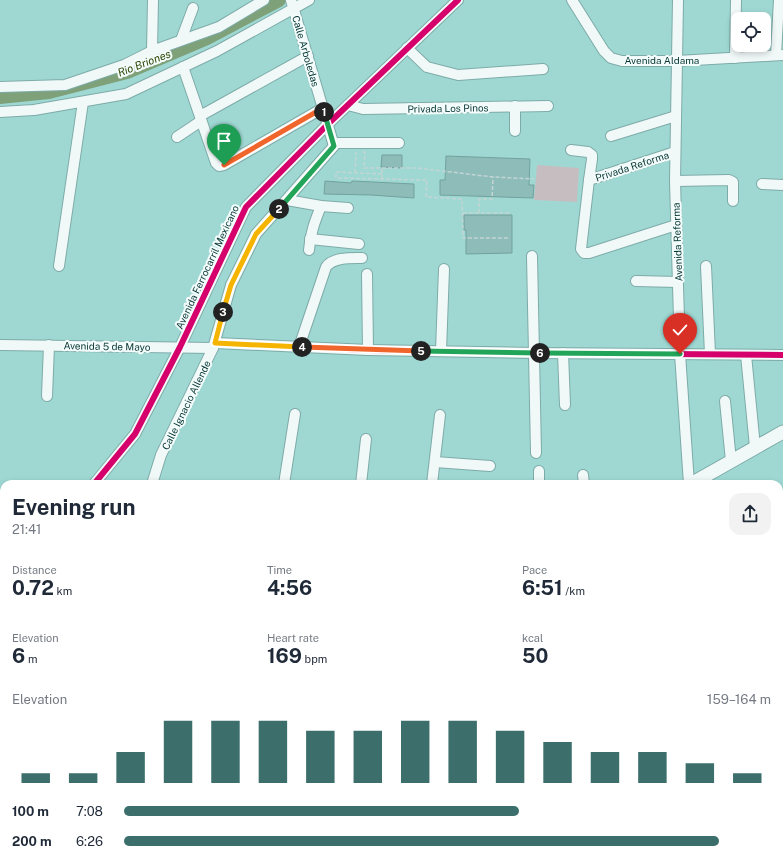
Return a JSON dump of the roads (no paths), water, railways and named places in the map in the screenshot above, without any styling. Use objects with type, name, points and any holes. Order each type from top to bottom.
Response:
[{"type":"main road","points":[[697,480],[783,432]]},
{"type":"street","points":[[152,51],[153,0]]},
{"type":"street","points":[[0,87],[65,85],[124,65],[152,51],[219,27],[264,0]]},
{"type":"street","points":[[0,112],[34,110],[126,94],[217,51],[293,4],[309,0]]},
{"type":"street","name":"Avenida Ferrocarril Mexicano","points":[[97,480],[135,434],[180,347],[246,207],[328,124],[458,0]]},
{"type":"street","name":"Avenida Aldama","points":[[572,0],[604,51],[611,58],[622,61],[677,62],[780,55]]},
{"type":"street","name":"Avenida Reforma","points":[[678,0],[675,152],[676,225],[680,354],[690,480]]},
{"type":"street","points":[[735,58],[736,0]]},
{"type":"street","points":[[779,0],[780,55]]},
{"type":"street","name":"Calle Arboledas","points":[[293,4],[328,124]]},
{"type":"street","points":[[181,40],[193,8]]},
{"type":"street","points":[[407,48],[427,67],[458,75],[543,69]]},
{"type":"street","points":[[177,137],[200,118],[308,56]]},
{"type":"street","points":[[183,67],[216,163],[219,166],[224,165],[323,108]]},
{"type":"street","points":[[59,266],[83,102]]},
{"type":"street","name":"Privada Los Pinos","points":[[348,105],[363,109],[548,106]]},
{"type":"street","points":[[515,106],[515,131]]},
{"type":"street","points":[[611,136],[676,116]]},
{"type":"street","points":[[328,124],[333,143],[399,143]]},
{"type":"street","name":"Calle Ignacio Allende","points":[[153,480],[161,455],[214,345],[231,285],[256,234],[334,146],[333,143]]},
{"type":"street","name":"Privada Reforma","points":[[571,150],[588,152],[592,154],[581,249],[584,253],[590,253],[676,225]]},
{"type":"street","name":"Privada Reforma","points":[[589,180],[675,152]]},
{"type":"street","points":[[675,181],[729,180],[733,182],[734,201]]},
{"type":"street","points":[[762,184],[783,184]]},
{"type":"street","points":[[287,200],[321,206],[348,208]]},
{"type":"street","points":[[309,250],[313,223],[321,206]]},
{"type":"street","points":[[310,239],[359,244]]},
{"type":"street","points":[[532,256],[536,453]]},
{"type":"street","points":[[299,347],[326,267],[329,263],[334,261],[362,258]]},
{"type":"street","points":[[706,266],[710,354]]},
{"type":"street","points":[[440,351],[444,269]]},
{"type":"street","points":[[367,274],[368,350]]},
{"type":"street","points":[[636,281],[678,282]]},
{"type":"street","name":"Avenida 5 de Mayo","points":[[0,345],[180,347],[214,345],[535,353],[783,355]]},
{"type":"street","points":[[47,396],[49,345]]},
{"type":"street","points":[[563,353],[565,405]]},
{"type":"street","points":[[746,355],[755,448]]},
{"type":"street","points":[[725,401],[731,461]]},
{"type":"street","points":[[285,480],[295,414]]},
{"type":"street","points":[[433,480],[440,415]]},
{"type":"street","points":[[361,480],[366,439]]},
{"type":"street","points":[[435,462],[490,466]]},
{"type":"street","points":[[538,470],[539,480]]},
{"type":"street","points":[[783,858],[783,864]]},
{"type":"waterway","name":"Rio Briones","points":[[0,97],[49,92],[127,72],[207,38],[279,0]]}]
